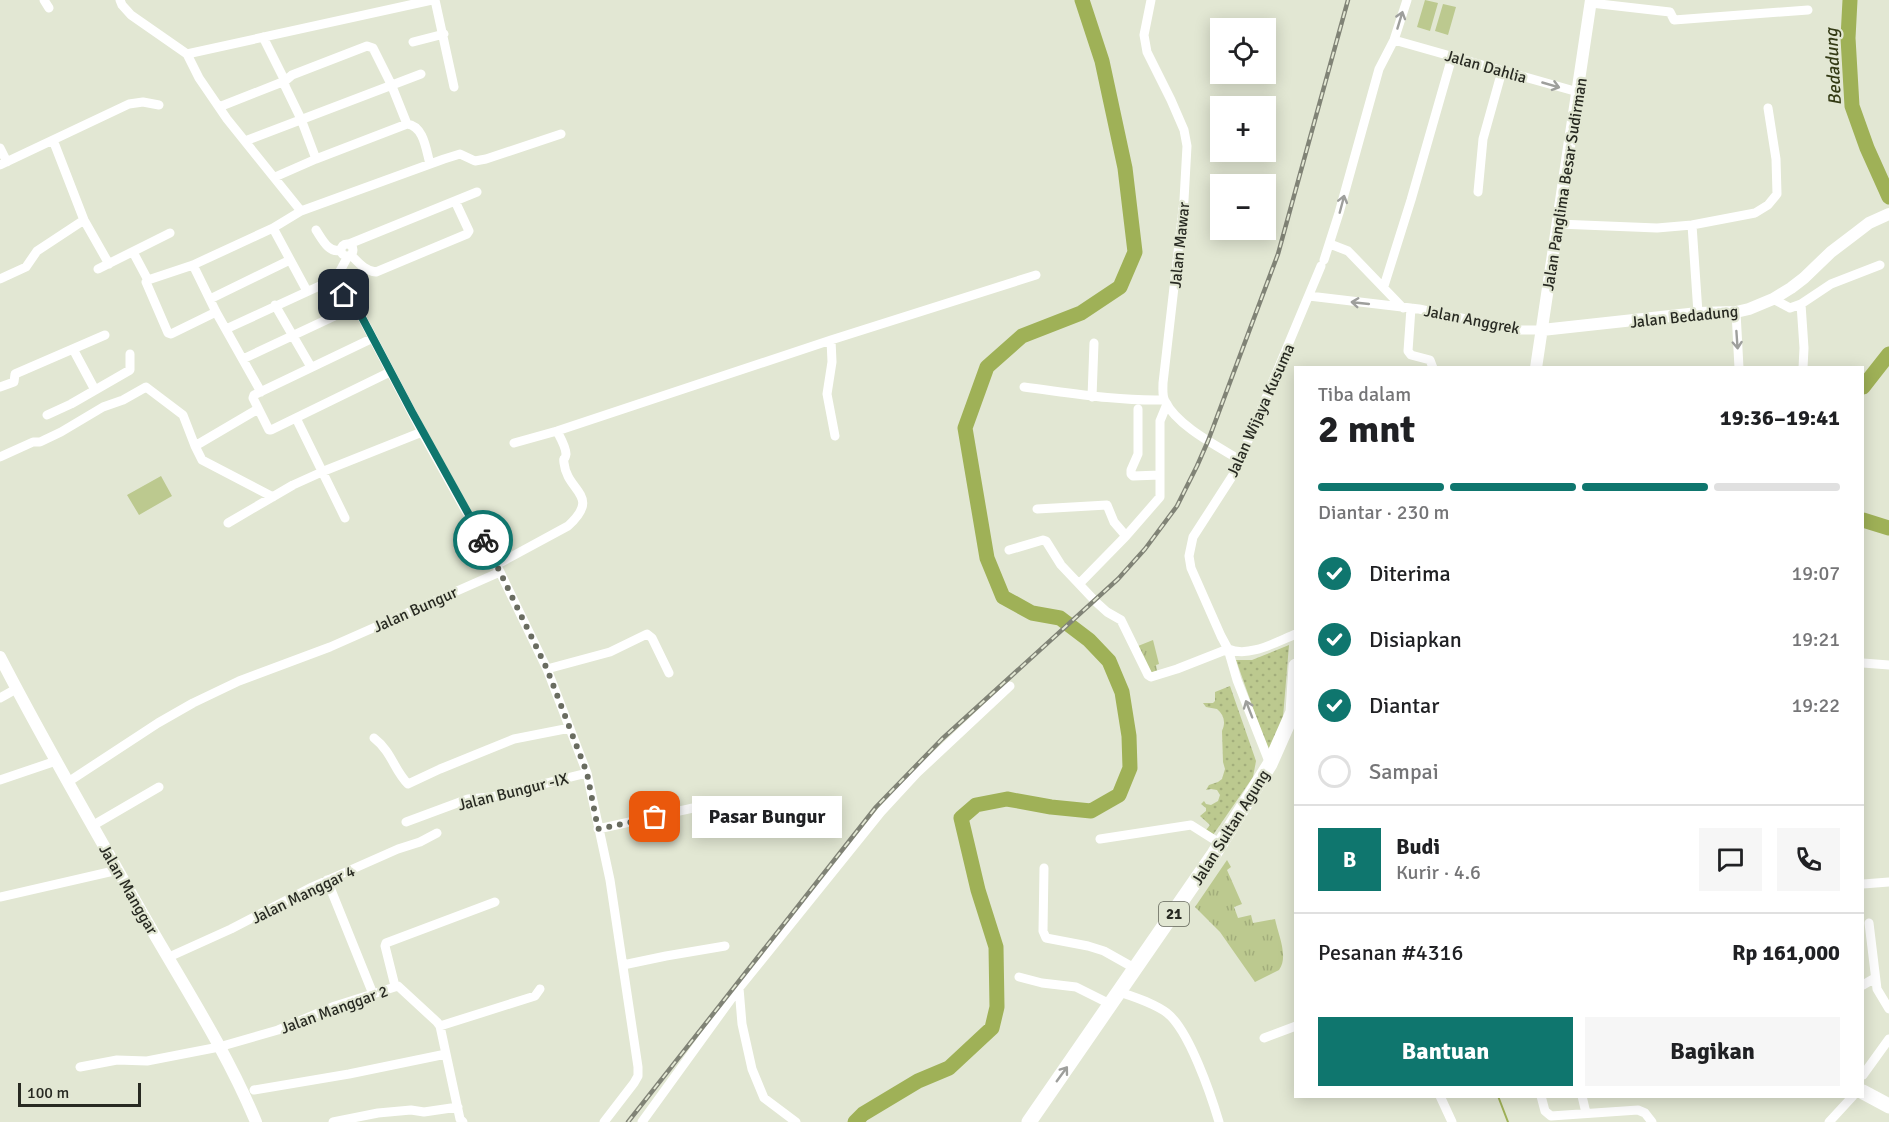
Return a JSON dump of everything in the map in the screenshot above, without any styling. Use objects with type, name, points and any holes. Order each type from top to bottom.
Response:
[{"type":"highway","name":"Jalan Sultan Agung","points":[[1029,1122],[1221,844],[1270,764],[1292,716],[1294,703]]},
{"type":"highway","points":[[1864,1093],[1889,1106]]},
{"type":"main road","name":"Jalan Panglima Besar Sudirman","points":[[1536,366],[1591,1]]},
{"type":"main road","name":"Jalan Bedadung","points":[[1542,330],[1698,313],[1736,312],[1773,299],[1804,279],[1831,252],[1869,223],[1889,214]]},
{"type":"main road","name":"Jalan Manggar","points":[[0,657],[92,826],[219,1047],[256,1122]]},
{"type":"street","points":[[120,0],[131,15],[187,54],[219,107],[275,177],[294,215]]},
{"type":"street","points":[[187,54],[398,4],[434,0],[444,34],[454,87]]},
{"type":"street","name":"Jalan Mawar","points":[[1080,583],[1160,497],[1160,421],[1165,402],[1163,382],[1184,200],[1187,146],[1184,130],[1172,100],[1147,52],[1144,35],[1151,0]]},
{"type":"street","name":"Jalan Wijaya Kusuma","points":[[1270,764],[1237,680],[1228,649],[1195,579],[1189,556],[1193,537],[1233,475],[1240,460],[1310,296],[1330,244],[1379,69],[1394,40],[1407,0]]},
{"type":"street","points":[[1591,1],[1670,12],[1674,20],[1808,9]]},
{"type":"street","points":[[413,42],[444,34]]},
{"type":"street","points":[[262,37],[285,81],[285,86],[301,119],[316,159]]},
{"type":"street","name":"Jalan Dahlia","points":[[1394,40],[1578,92]]},
{"type":"street","points":[[219,107],[285,81],[292,75],[369,46],[373,48],[391,84],[406,124]]},
{"type":"street","points":[[1384,286],[1452,57]]},
{"type":"street","points":[[1478,192],[1483,139],[1502,71]]},
{"type":"street","points":[[245,141],[421,74]]},
{"type":"street","points":[[0,148],[3,163],[129,104],[143,102],[159,105]]},
{"type":"street","points":[[1558,224],[1657,228],[1692,225],[1755,213],[1768,205],[1777,194],[1776,159],[1768,108]]},
{"type":"street","points":[[275,177],[406,124],[418,129],[430,164]]},
{"type":"street","points":[[147,279],[193,265],[273,228],[294,215],[430,164],[460,154],[475,161],[486,159],[561,134]]},
{"type":"street","points":[[53,140],[84,220],[109,264]]},
{"type":"street","points":[[316,230],[329,248],[334,251],[347,251],[477,192]]},
{"type":"street","points":[[347,251],[362,266],[376,272],[467,234],[469,231],[455,201]]},
{"type":"street","points":[[0,279],[26,267],[37,251],[84,220]]},
{"type":"street","points":[[1692,225],[1698,313]]},
{"type":"street","points":[[273,228],[307,291]]},
{"type":"street","points":[[98,269],[170,232]]},
{"type":"street","name":"Jalan Anggrek","points":[[1330,244],[1348,251],[1407,308]]},
{"type":"street","points":[[226,329],[275,305],[331,283],[347,251]]},
{"type":"street","points":[[133,252],[147,279],[146,282],[168,333],[171,334],[216,312]]},
{"type":"street","points":[[210,299],[290,260]]},
{"type":"street","points":[[193,265],[216,312],[261,392]]},
{"type":"street","points":[[1773,299],[1790,308],[1801,304],[1831,284],[1880,265]]},
{"type":"street","points":[[514,443],[1036,275]]},
{"type":"street","points":[[331,283],[356,306],[422,432],[498,568],[547,669],[587,773],[610,880],[638,1067],[638,1076],[634,1083],[604,1122]]},
{"type":"street","name":"Jalan Anggrek","points":[[1310,296],[1407,308],[1517,330],[1542,330]]},
{"type":"street","points":[[1801,304],[1803,366]]},
{"type":"street","points":[[275,305],[311,368]]},
{"type":"street","points":[[243,360],[356,306]]},
{"type":"street","points":[[1407,308],[1408,351],[1430,360],[1432,366]]},
{"type":"street","points":[[1736,312],[1739,366]]},
{"type":"street","points":[[0,387],[14,382],[15,374],[105,335]]},
{"type":"street","points":[[373,338],[261,392],[253,397],[258,409],[269,430],[390,372]]},
{"type":"street","points":[[831,340],[832,362],[827,394],[835,436]]},
{"type":"street","points":[[1092,397],[1094,343]]},
{"type":"street","points":[[73,349],[95,390]]},
{"type":"street","points":[[47,415],[130,370],[130,354]]},
{"type":"street","points":[[0,457],[61,432],[103,407],[123,400],[146,387],[180,411],[202,460],[273,497]]},
{"type":"street","points":[[1024,387],[1092,397],[1165,402],[1192,431],[1240,460]]},
{"type":"street","points":[[195,446],[258,409]]},
{"type":"street","points":[[1138,409],[1138,454],[1131,474],[1133,476],[1160,475]]},
{"type":"street","points":[[296,418],[324,471],[345,518]]},
{"type":"street","name":"Jalan Bungur","points":[[68,782],[193,703],[239,681],[330,647],[498,568],[568,526],[584,503],[563,462],[566,453],[557,431]]},
{"type":"street","points":[[228,523],[324,471],[422,432]]},
{"type":"street","points":[[1037,509],[1107,505],[1114,522],[1126,536]]},
{"type":"street","points":[[1010,550],[1044,540],[1061,565],[1107,612],[1121,620],[1151,677],[1228,649],[1241,652],[1256,649],[1294,635]]},
{"type":"street","points":[[547,669],[610,652],[647,634],[652,638],[669,673]]},
{"type":"street","points":[[1864,663],[1889,665]]},
{"type":"street","points":[[644,1121],[740,988],[881,812],[917,773],[1010,686]]},
{"type":"street","points":[[0,698],[16,689]]},
{"type":"street","points":[[374,738],[391,756],[408,784],[514,739],[570,728]]},
{"type":"street","points":[[0,780],[56,761]]},
{"type":"street","name":"Jalan Bungur -IX","points":[[406,822],[468,799],[491,797],[587,773]]},
{"type":"street","points":[[92,826],[159,787]]},
{"type":"street","points":[[598,829],[693,808]]},
{"type":"street","points":[[1100,839],[1191,825],[1221,844]]},
{"type":"street","name":"Jalan Manggar 4","points":[[168,957],[231,929],[327,880],[437,833]]},
{"type":"street","points":[[1044,868],[1043,931],[1046,938],[1104,951],[1136,969]]},
{"type":"street","points":[[0,897],[118,870]]},
{"type":"street","points":[[327,880],[373,994]]},
{"type":"street","points":[[1864,884],[1889,882]]},
{"type":"street","points":[[395,986],[385,946],[387,943],[495,902]]},
{"type":"street","points":[[1867,929],[1877,989],[1889,1009]]},
{"type":"street","points":[[623,965],[725,946]]},
{"type":"street","points":[[1019,977],[1042,983],[1076,987],[1159,1008],[1169,1014],[1178,1025],[1202,1071],[1219,1122]]},
{"type":"street","points":[[1864,984],[1875,978]]},
{"type":"street","name":"Jalan Manggar 2","points":[[80,1067],[117,1060],[147,1061],[219,1047],[278,1030],[335,1006],[395,986],[401,987],[439,1024]]},
{"type":"street","points":[[740,988],[744,1035],[752,1069],[764,1098],[796,1122]]},
{"type":"street","points":[[462,1122],[439,1024],[536,996],[540,989]]},
{"type":"street","points":[[1264,1038],[1294,1027]]},
{"type":"street","points":[[1864,1074],[1889,1039]]},
{"type":"street","points":[[254,1090],[350,1074],[446,1054]]},
{"type":"street","points":[[1441,1098],[1452,1122]]},
{"type":"street","points":[[1542,1098],[1545,1111],[1551,1116],[1638,1110],[1645,1113],[1652,1122]]},
{"type":"street","points":[[1582,1098],[1586,1113]]},
{"type":"street","points":[[1828,1122],[1851,1098]]},
{"type":"street","points":[[333,1122],[378,1113],[411,1110],[424,1112],[458,1107]]},
{"type":"green space","points":[[1425,0],[1438,3],[1430,31],[1417,27]]},
{"type":"green space","points":[[1443,4],[1456,7],[1448,35],[1435,31]]},
{"type":"green space","points":[[161,476],[172,496],[139,515],[127,495]]},
{"type":"green space","points":[[1153,640],[1159,664],[1156,665],[1157,671],[1150,673],[1138,646]]},
{"type":"green space","points":[[1289,645],[1283,717],[1269,753],[1236,660],[1252,660]]},
{"type":"green space","points":[[1230,686],[1256,761],[1253,777],[1213,835],[1206,830],[1210,825],[1200,816],[1206,811],[1201,804],[1204,801],[1211,805],[1218,801],[1220,795],[1217,790],[1206,790],[1209,785],[1222,779],[1225,769],[1222,731],[1224,722],[1223,716],[1217,709],[1206,707],[1203,703],[1213,703],[1215,692]]},
{"type":"green space","points":[[1227,860],[1231,867],[1227,870],[1242,904],[1234,907],[1238,918],[1251,915],[1253,923],[1275,919],[1282,945],[1283,959],[1279,970],[1255,982],[1220,932],[1195,907]]},
{"type":"waterway","points":[[855,1122],[863,1114],[918,1081],[949,1068],[992,1028],[997,1007],[996,947],[978,890],[961,818],[976,805],[1007,799],[1091,811],[1119,795],[1130,768],[1129,736],[1122,692],[1109,661],[1089,640],[1060,618],[1032,613],[1003,597],[987,558],[965,428],[987,367],[1022,336],[1081,313],[1120,287],[1135,252],[1125,168],[1102,61],[1082,0]]},
{"type":"waterway","name":"Bedadung","points":[[1850,0],[1848,38],[1852,106],[1867,148],[1889,197]]},
{"type":"waterway","name":"Bedadung","points":[[1864,386],[1889,354]]},
{"type":"waterway","name":"Bedadung","points":[[1864,520],[1889,528]]},
{"type":"waterway","points":[[1499,1098],[1508,1122]]},
{"type":"railway","points":[[628,1122],[876,807],[942,739],[1118,579],[1145,549],[1177,506],[1208,441],[1278,254],[1348,0]]},
{"type":"way so far","points":[[483,540],[547,669],[587,773],[598,829],[655,817]]},
{"type":"place","name":"Pasar Bungur","points":[[655,817]]},
{"type":"route","points":[[344,295],[356,306],[483,540]]}]
